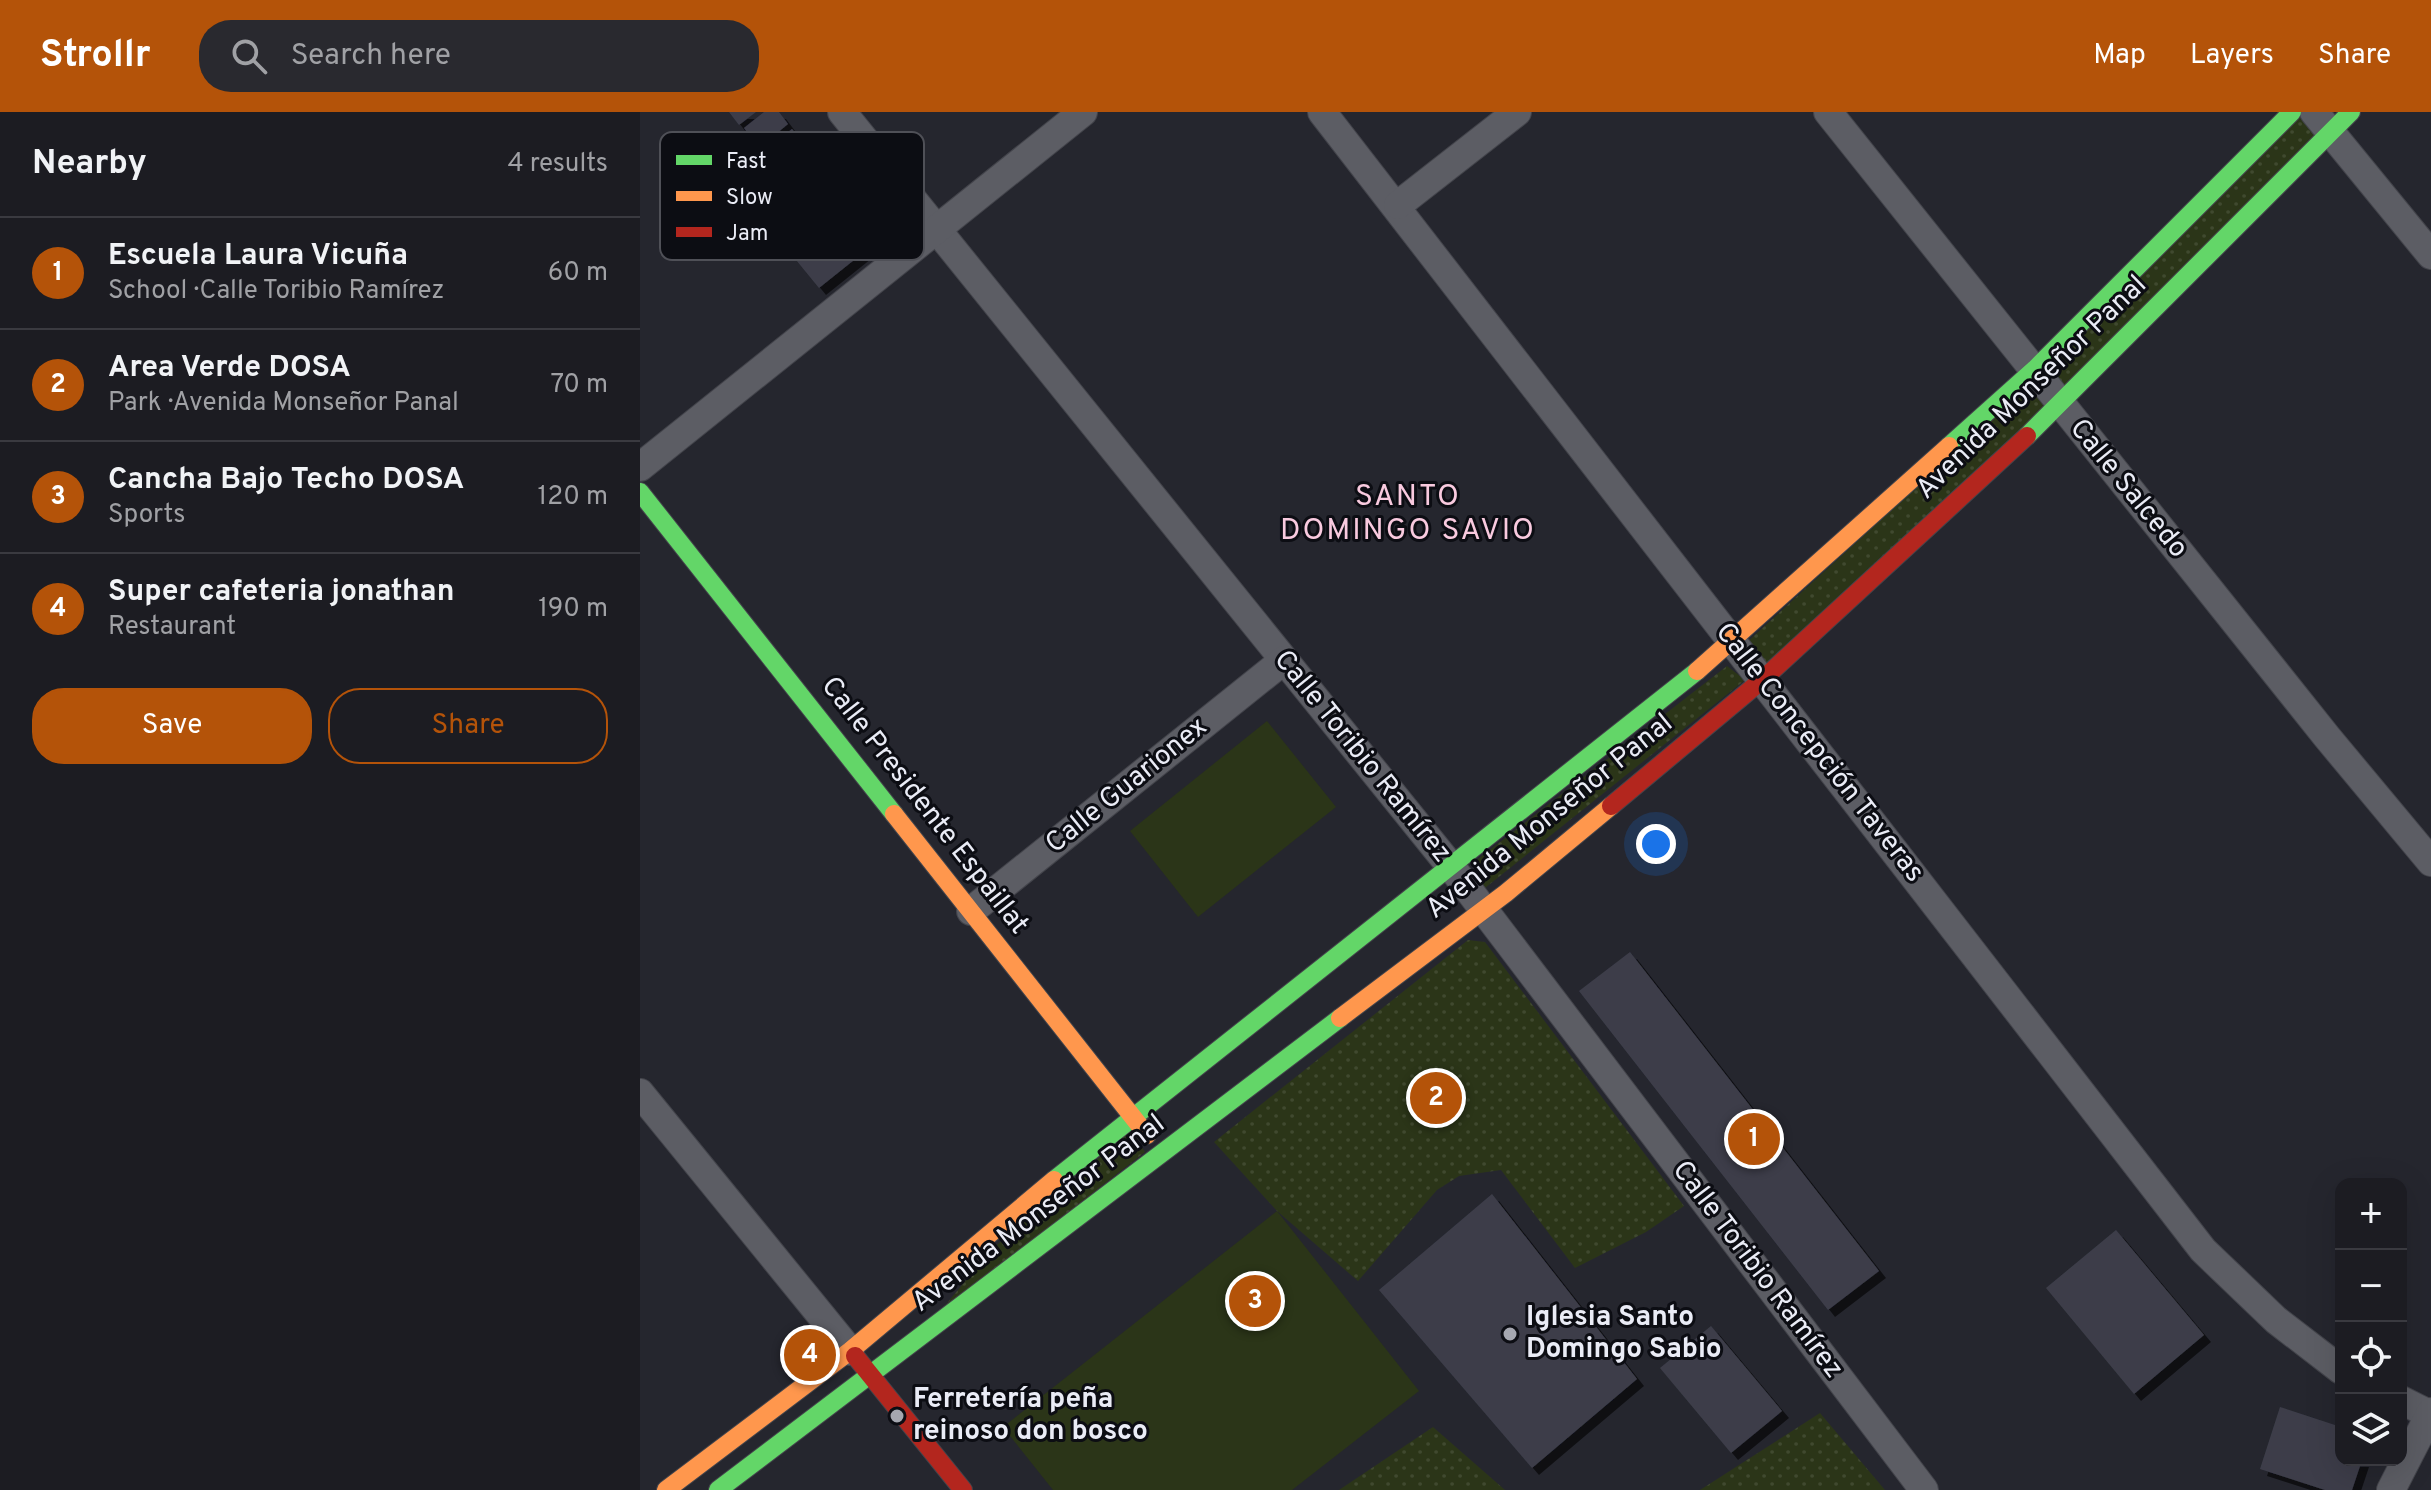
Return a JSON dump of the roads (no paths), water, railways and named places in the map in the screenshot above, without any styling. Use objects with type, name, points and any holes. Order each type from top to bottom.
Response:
[{"type":"street","name":"Calle Toribio Ramírez","points":[[842,112],[858,132]]},
{"type":"street","points":[[924,240],[1083,112]]},
{"type":"street","name":"Calle Concepción Taveras","points":[[1322,112],[1398,205],[2203,1250],[2276,1320],[2335,1365]]},
{"type":"street","points":[[1398,205],[1517,112]]},
{"type":"street","name":"Calle Salcedo","points":[[1828,112],[2035,369],[2060,405],[2431,862]]},
{"type":"street","name":"Avenida Monseñor Panal","points":[[666,1490],[850,1351],[1132,1115],[1452,868],[1733,642],[2035,369],[2292,112]]},
{"type":"street","name":"Avenida Monseñor Panal","points":[[718,1490],[1163,1156],[1483,909],[1762,680],[2060,405],[2322,122],[2351,112]]},
{"type":"street","points":[[2322,122],[2431,255]]},
{"type":"street","name":"Calle Toribio Ramírez","points":[[924,214],[1452,868],[1924,1490]]},
{"type":"street","points":[[640,467],[899,260]]},
{"type":"street","name":"Calle Presidente Espaillat","points":[[640,492],[1163,1156]]},
{"type":"street","name":"Calle Guarionex","points":[[971,911],[1284,660]]},
{"type":"street","points":[[640,1093],[850,1351],[873,1375],[963,1490]]},
{"type":"street","points":[[2391,1490],[2431,1414],[2407,1403]]},
{"type":"place","name":"Area Verde DOSA","points":[[1436,1098]]},
{"type":"place","name":"Escuela Laura Vicuña","points":[[1754,1139]]},
{"type":"place","name":"Cancha Bajo Techo DOSA","points":[[1255,1301]]},
{"type":"place","name":"Iglesia Santo Domingo Sabio","points":[[1510,1334]]},
{"type":"place","name":"Super cafeteria jonathan","points":[[810,1355]]},
{"type":"place","name":"Ferretería peña reinoso don bosco","points":[[897,1416]]},
{"type":"district","name":"SANTO DOMINGO SAVIO","points":[[1408,514]]}]
